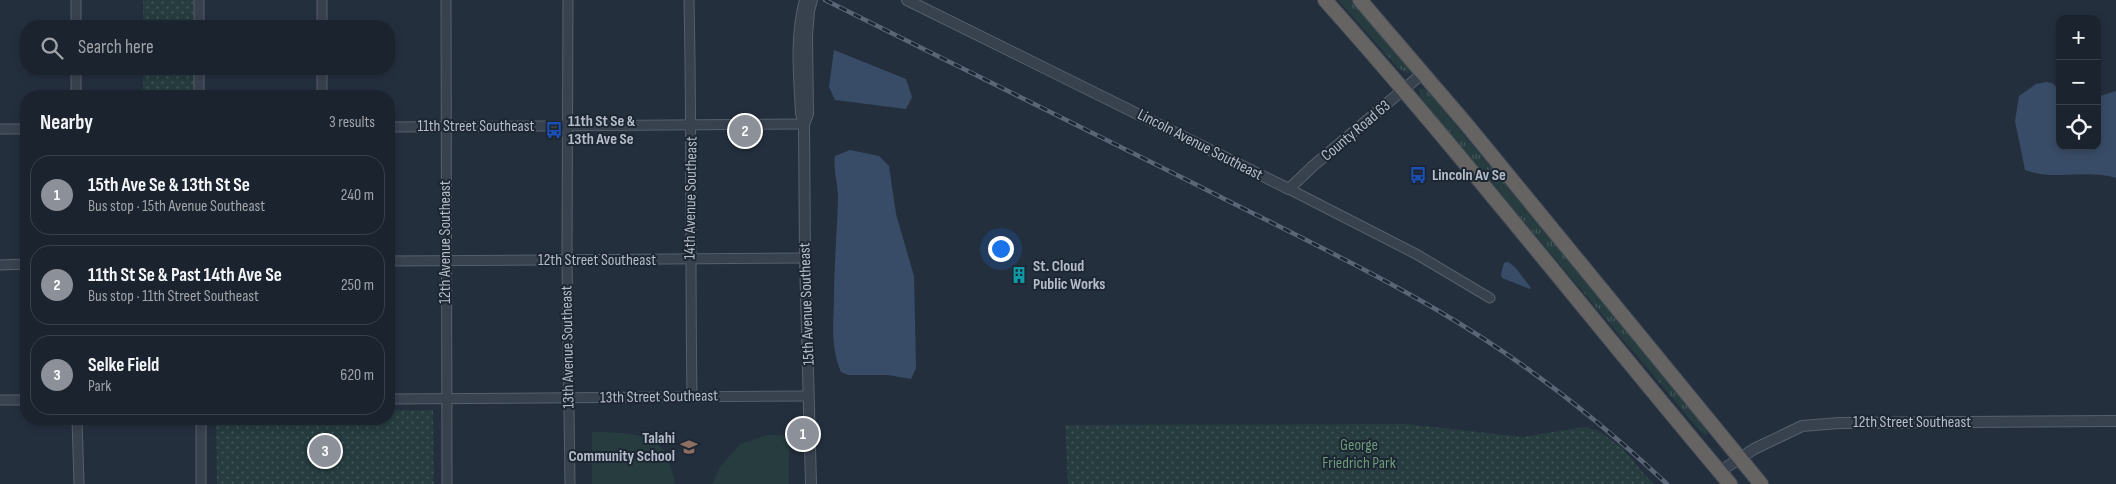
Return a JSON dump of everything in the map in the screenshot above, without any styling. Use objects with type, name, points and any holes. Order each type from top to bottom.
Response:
[{"type":"highway","points":[[1325,0],[1404,90],[1730,484]]},
{"type":"highway","points":[[1360,0],[1424,73],[1761,484]]},
{"type":"street","points":[[76,0],[76,20]]},
{"type":"street","points":[[200,0],[200,20]]},
{"type":"street","points":[[322,0],[322,20]]},
{"type":"street","name":"12th Avenue Southeast","points":[[446,0],[445,261],[447,484]]},
{"type":"street","name":"13th Avenue Southeast","points":[[568,0],[566,126],[570,484]]},
{"type":"street","name":"14th Avenue Southeast","points":[[689,0],[692,125],[690,259],[692,396]]},
{"type":"street","name":"15th Avenue Southeast","points":[[805,0],[799,23],[798,37],[801,113],[804,124],[805,258],[811,484]]},
{"type":"street","name":"15th Avenue Southeast","points":[[804,124],[808,114],[807,23],[812,0]]},
{"type":"street","name":"Lincoln Avenue Southeast","points":[[907,0],[1392,241],[1458,277],[1490,298]]},
{"type":"street","name":"County Road 63","points":[[1289,189],[1424,73]]},
{"type":"street","points":[[76,75],[76,90]]},
{"type":"street","points":[[200,75],[200,90]]},
{"type":"street","points":[[322,75],[322,90]]},
{"type":"street","name":"11th Street Southeast","points":[[395,127],[804,124]]},
{"type":"street","points":[[0,129],[20,129]]},
{"type":"street","name":"12th Street Southeast","points":[[395,261],[805,258]]},
{"type":"street","points":[[0,265],[20,264]]},
{"type":"street","name":"13th Street Southeast","points":[[395,399],[809,396]]},
{"type":"street","points":[[0,400],[20,400]]},
{"type":"street","name":"12th Street Southeast","points":[[1719,472],[1754,449],[1802,426],[1839,422],[2116,421]]},
{"type":"street","points":[[78,425],[79,484]]},
{"type":"street","points":[[201,425],[201,484]]},
{"type":"green space","points":[[143,0],[193,0],[193,20],[143,20]]},
{"type":"green space","points":[[1338,0],[1352,0],[1405,59],[1410,71],[1409,74],[1398,68]]},
{"type":"green space","points":[[143,75],[194,75],[194,90],[143,90]]},
{"type":"green space","points":[[1419,88],[1426,90],[1435,100],[1517,199],[1558,245],[1709,432],[1705,435],[1700,431],[1420,98]]},
{"type":"green space","points":[[395,410],[433,410],[434,484],[217,484],[216,425],[395,425]]},
{"type":"green space","name":"George Friedrich Park","points":[[1407,424],[1522,437],[1584,427],[1599,431],[1622,448],[1653,484],[1068,484],[1065,425]]},
{"type":"green space","points":[[592,432],[637,435],[654,441],[665,453],[670,463],[675,484],[592,484]]},
{"type":"green space","points":[[767,435],[789,435],[789,484],[712,484],[720,467],[740,444]]},
{"type":"water","points":[[834,50],[906,79],[912,97],[906,109],[835,100],[829,87]]},
{"type":"water","points":[[2046,82],[2052,83],[2056,86],[2056,150],[2101,150],[2101,96],[2116,91],[2116,178],[2093,174],[2048,175],[2025,170],[2015,121],[2019,96],[2036,84]]},
{"type":"water","points":[[850,150],[879,156],[889,166],[896,214],[914,276],[916,368],[911,379],[888,375],[848,375],[841,372],[838,363],[834,346],[833,328],[838,198],[835,156]]},
{"type":"water","points":[[1508,262],[1515,267],[1530,289],[1502,278],[1501,274],[1504,263]]},
{"type":"railway","points":[[825,0],[1316,245],[1437,310],[1528,369],[1586,413],[1667,484]]},
{"type":"place","name":"11th St Se & 13th Ave Se","points":[[554,130]]},
{"type":"place","name":"11th St Se & Past 14th Ave Se","points":[[745,131]]},
{"type":"place","name":"Lincoln Av Se","points":[[1418,175]]},
{"type":"place","name":"St. Cloud Public Works","points":[[1019,275]]},
{"type":"place","name":"15th Ave Se & 13th St Se","points":[[803,434]]},
{"type":"place","name":"Talahi Community School","points":[[689,447]]},
{"type":"place","name":"Selke Field","points":[[325,451]]}]
